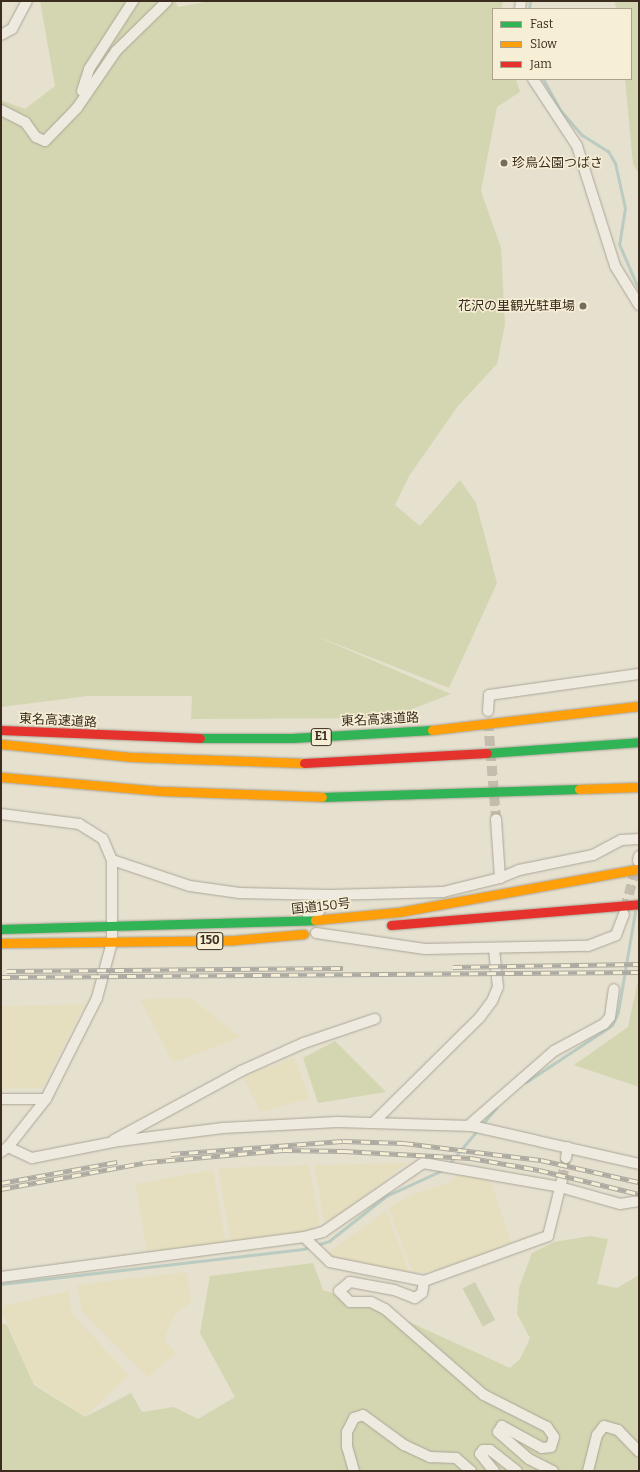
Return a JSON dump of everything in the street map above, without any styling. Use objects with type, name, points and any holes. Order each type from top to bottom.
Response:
[{"type":"highway","name":"東名高速道路","points":[[1,730],[135,738],[292,738],[453,729],[639,706]]},
{"type":"highway","name":"E1","points":[[1,744],[132,757],[321,764],[639,742]]},
{"type":"highway","points":[[1,777],[162,791],[356,798],[639,787]]},
{"type":"highway","name":"国道150号","points":[[1,929],[287,923],[399,912],[639,862]]},
{"type":"highway","points":[[379,926],[639,904]]},
{"type":"highway","name":"国道150号","points":[[1,943],[235,940],[355,929]]},
{"type":"street","points":[[1,34],[12,29],[27,1]]},
{"type":"street","points":[[77,108],[90,69],[133,1]]},
{"type":"street","points":[[1,110],[25,122],[36,137],[45,141],[77,108],[116,51],[167,1]]},
{"type":"street","points":[[534,80],[577,146],[615,266],[639,305]]},
{"type":"street","points":[[488,711],[490,695],[639,674]]},
{"type":"street","points":[[1,814],[79,824],[103,839],[112,860],[112,942],[97,998],[46,1099],[4,1150],[32,1158],[110,1143],[280,1123],[374,1122],[468,1126],[482,1128],[639,1164]]},
{"type":"street","points":[[496,819],[500,878]]},
{"type":"street","points":[[112,860],[190,886],[240,893],[330,895],[443,892],[500,878],[519,870],[593,855],[621,840],[639,839]]},
{"type":"street","points":[[287,923],[319,911],[330,895]]},
{"type":"street","points":[[316,933],[425,949],[494,948],[601,943],[616,935],[624,914]]},
{"type":"street","points":[[374,1122],[480,1018],[492,1001],[498,987],[494,948]]},
{"type":"street","points":[[468,1126],[554,1051],[604,1024],[610,1017],[614,989]]},
{"type":"street","points":[[110,1143],[161,1112],[241,1071],[304,1043],[374,1019]]},
{"type":"street","points":[[1,1099],[46,1099]]},
{"type":"street","points":[[566,1158],[568,1147]]},
{"type":"street","points":[[1,1277],[306,1239],[322,1232],[423,1163],[561,1183],[620,1204],[639,1201]]},
{"type":"street","points":[[306,1239],[315,1251],[330,1262],[424,1281],[548,1236],[561,1183]]},
{"type":"street","points":[[424,1281],[422,1293],[415,1298],[394,1290],[350,1282],[339,1291],[350,1302],[371,1302],[385,1309],[484,1395],[547,1426],[554,1437],[551,1446],[542,1448],[502,1426],[498,1432],[529,1459],[553,1471]]},
{"type":"street","points":[[354,1471],[347,1447],[347,1432],[354,1418],[363,1415],[404,1446],[430,1457],[456,1458],[471,1471]]},
{"type":"street","points":[[588,1471],[597,1435],[604,1426],[618,1430],[639,1452]]},
{"type":"street","points":[[494,1471],[480,1454],[483,1450],[490,1450],[517,1471]]},
{"type":"shaded area","points":[[191,998],[240,1037],[173,1063],[140,999]]},
{"type":"shaded area","points":[[85,1004],[42,1088],[1,1089],[1,1006]]},
{"type":"shaded area","points":[[294,1058],[310,1098],[261,1112],[243,1077]]},
{"type":"shaded area","points":[[406,1163],[346,1211],[324,1224],[314,1165]]},
{"type":"shaded area","points":[[309,1165],[320,1224],[311,1232],[231,1244],[218,1168]]},
{"type":"shaded area","points":[[213,1170],[226,1243],[148,1257],[135,1184]]},
{"type":"shaded area","points":[[458,1175],[490,1180],[511,1242],[460,1265],[414,1274],[388,1208],[413,1194],[449,1183]]},
{"type":"shaded area","points":[[386,1211],[410,1274],[344,1264],[327,1253]]},
{"type":"shaded area","points":[[187,1272],[191,1302],[174,1316],[164,1339],[176,1353],[148,1377],[81,1310],[77,1285]]},
{"type":"shaded area","points":[[69,1291],[72,1314],[129,1375],[85,1417],[33,1382],[1,1309],[1,1306]]},
{"type":"green space","points":[[40,1],[175,1],[178,7],[210,1],[503,1],[502,8],[492,8],[492,80],[516,80],[520,92],[497,107],[481,191],[501,248],[505,324],[497,364],[458,406],[409,476],[395,505],[420,526],[460,480],[476,503],[497,583],[449,688],[311,634],[451,694],[389,718],[191,719],[192,696],[88,696],[1,707],[1,100],[25,109],[55,86]]},
{"type":"green space","points":[[615,1],[639,1],[639,174],[633,164],[625,80],[632,80],[632,8],[616,8]]},
{"type":"green space","points":[[639,976],[639,1087],[574,1065],[628,1027]]},
{"type":"green space","points":[[335,1041],[386,1092],[318,1103],[303,1058]]},
{"type":"green space","points":[[590,1236],[608,1239],[597,1284],[617,1288],[639,1275],[639,1471],[1,1471],[1,1323],[7,1325],[34,1385],[85,1417],[131,1393],[142,1412],[174,1407],[198,1419],[235,1397],[200,1333],[210,1276],[313,1263],[323,1290],[383,1310],[510,1368],[520,1359],[530,1338],[517,1314],[519,1288],[532,1253],[554,1242]]},
{"type":"green space","points":[[475,1282],[495,1320],[483,1327],[463,1289]]},
{"type":"waterway","points":[[529,8],[530,1]]},
{"type":"waterway","points":[[544,80],[561,111],[582,135],[608,151],[615,163],[625,208],[619,244],[639,290]]},
{"type":"waterway","points":[[526,1082],[612,1025],[618,1012],[635,911]]},
{"type":"waterway","points":[[448,1165],[496,1108]]},
{"type":"waterway","points":[[1,1284],[303,1249],[329,1241],[386,1196],[445,1169]]},
{"type":"tunnel","points":[[488,721],[496,819]]},
{"type":"tunnel","points":[[625,909],[636,867]]},
{"type":"tunnel","points":[[562,1180],[566,1158]]},
{"type":"railway","points":[[453,967],[639,964]]},
{"type":"railway","points":[[7,971],[343,968]]},
{"type":"railway","points":[[1,977],[639,972]]},
{"type":"railway","points":[[171,1154],[343,1141],[404,1143],[541,1160],[639,1182]]},
{"type":"railway","points":[[1,1189],[148,1162],[283,1150],[344,1151],[471,1158],[539,1170],[639,1194]]},
{"type":"railway","points":[[1,1183],[117,1162]]},
{"type":"traffic: fast","points":[[200,738],[292,738],[432,730]]},
{"type":"traffic: fast","points":[[487,753],[639,742]]},
{"type":"traffic: fast","points":[[322,797],[579,789]]},
{"type":"traffic: fast","points":[[1,929],[315,920]]},
{"type":"traffic: slow","points":[[432,730],[639,706]]},
{"type":"traffic: slow","points":[[1,744],[132,757],[304,763]]},
{"type":"traffic: slow","points":[[1,777],[162,791],[322,797]]},
{"type":"traffic: slow","points":[[579,789],[639,787]]},
{"type":"traffic: slow","points":[[315,920],[399,912],[639,869]]},
{"type":"traffic: slow","points":[[1,943],[235,940],[304,934]]},
{"type":"traffic: jam","points":[[1,730],[200,738]]},
{"type":"traffic: jam","points":[[304,763],[487,753]]},
{"type":"traffic: jam","points":[[391,925],[639,904]]},
{"type":"place","name":"珍鳥公園つばさ","points":[[504,163]]},
{"type":"place","name":"花沢の里観光駐車場","points":[[583,306]]}]
